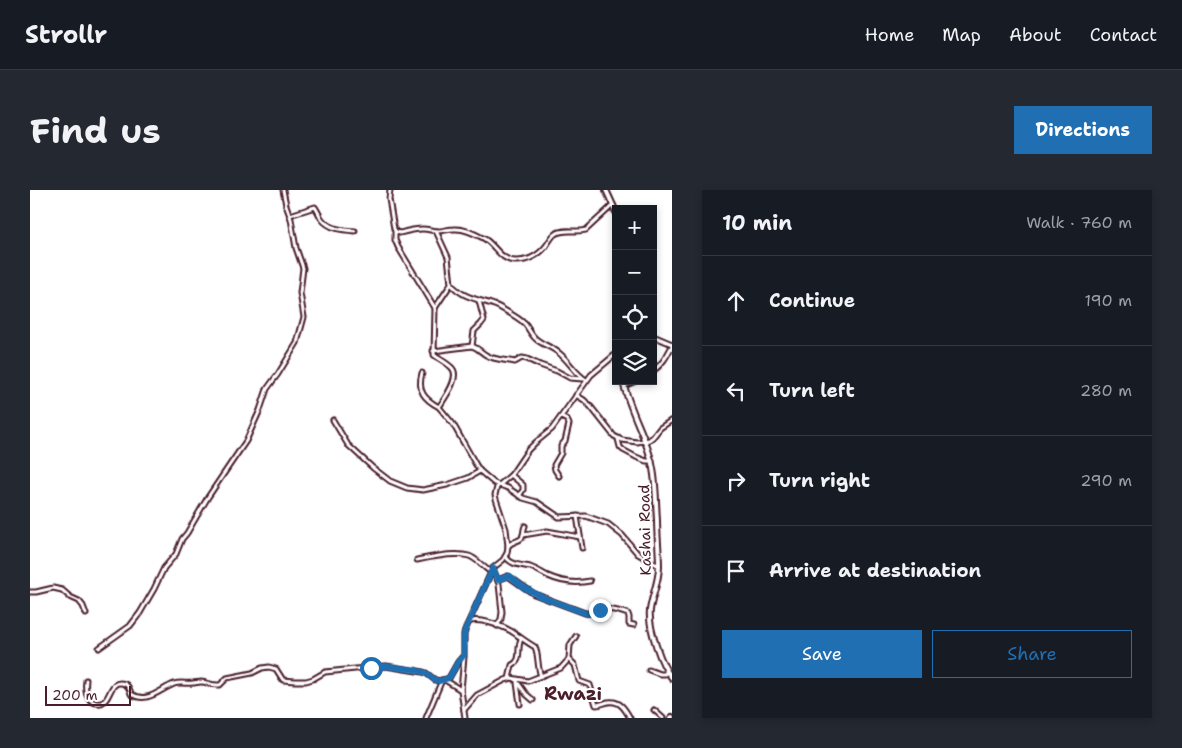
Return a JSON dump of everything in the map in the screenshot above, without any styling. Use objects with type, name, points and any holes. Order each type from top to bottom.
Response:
[{"type":"street","points":[[99,648],[130,626],[140,613],[164,568],[176,554],[182,539],[187,534],[208,497],[246,441],[267,389],[297,343],[304,318],[300,293],[303,268],[296,248],[283,190]]},
{"type":"street","points":[[390,190],[395,240],[435,308],[434,355],[452,367],[454,373],[452,386],[439,407]]},
{"type":"street","points":[[606,190],[613,205]]},
{"type":"street","points":[[395,231],[400,233],[420,229],[436,231],[467,230],[490,242],[498,254],[510,260],[518,261],[530,259],[537,255],[557,233],[586,230],[612,206]]},
{"type":"street","points":[[290,215],[315,207],[328,225],[341,230],[355,231]]},
{"type":"street","points":[[435,308],[451,284],[448,257],[436,231]]},
{"type":"street","points":[[451,284],[468,298],[498,307],[518,318],[538,341],[561,354],[585,380]]},
{"type":"street","points":[[472,346],[474,331],[484,320],[479,301]]},
{"type":"street","points":[[657,338],[672,345],[664,361],[657,369]]},
{"type":"street","points":[[434,351],[472,346],[493,358],[515,362],[524,358],[570,378],[585,380]]},
{"type":"street","points":[[465,718],[461,690],[464,634],[493,568],[501,563],[508,546],[506,529],[496,499],[496,490],[511,475],[528,450],[552,429],[585,380],[612,357]]},
{"type":"street","points":[[422,373],[420,382],[422,392],[429,402],[439,407],[453,424],[480,471],[492,482],[508,488],[519,496],[537,502],[559,517],[588,517],[608,524],[622,535],[638,554],[659,566]]},
{"type":"street","name":"Kashai Road","points":[[625,385],[652,461],[656,498],[659,566],[650,616],[651,626],[666,672],[672,678]]},
{"type":"street","points":[[576,395],[584,400],[603,421],[618,439],[623,450],[646,461],[652,461]]},
{"type":"street","points":[[559,476],[554,465],[560,454],[561,446],[565,441],[569,424],[567,420],[561,417]]},
{"type":"street","points":[[333,420],[348,445],[373,468],[390,482],[407,488],[423,490],[447,485],[468,478],[480,471]]},
{"type":"street","points":[[618,439],[637,442],[646,441],[672,420]]},
{"type":"street","points":[[511,475],[524,485],[519,496]]},
{"type":"street","points":[[577,516],[582,548]]},
{"type":"street","points":[[508,546],[512,542],[520,540],[525,526]]},
{"type":"street","points":[[523,534],[547,531],[580,537]]},
{"type":"street","points":[[417,560],[441,556],[468,556],[488,570]]},
{"type":"street","points":[[505,557],[512,563],[530,568],[556,580],[577,583],[590,581]]},
{"type":"street","points":[[493,568],[498,580],[502,612],[497,626]]},
{"type":"street","points":[[498,580],[510,576],[534,594],[585,613],[606,609],[619,611],[628,614],[629,624],[634,625]]},
{"type":"street","points":[[30,592],[53,588],[62,590],[70,597],[79,601],[86,614]]},
{"type":"street","points":[[468,622],[480,620],[511,631],[536,648],[539,670],[542,676]]},
{"type":"street","points":[[509,678],[516,681],[528,681],[561,668],[569,659],[570,645],[576,636]]},
{"type":"street","points":[[464,710],[477,695],[509,678],[512,665],[518,660],[518,648],[521,638]]},
{"type":"street","points":[[86,680],[85,685],[88,698],[97,703],[102,703],[106,701],[114,685],[123,683],[130,688],[131,694],[146,697],[152,696],[173,684],[201,682],[210,685],[220,685],[227,678],[269,667],[276,669],[283,680],[295,682],[307,681],[325,672],[362,670],[386,666],[423,672],[435,680],[443,680],[449,678],[464,655]]},
{"type":"street","points":[[569,659],[575,665],[580,681],[590,685],[596,705],[617,702],[624,708],[630,718]]},
{"type":"street","points":[[649,670],[661,674],[666,672]]},
{"type":"street","points":[[443,680],[461,690]]},
{"type":"street","points":[[426,718],[443,680]]},
{"type":"street","points":[[516,681],[533,700]]},
{"type":"street","points":[[516,681],[520,704]]},
{"type":"street","points":[[654,710],[663,718]]},
{"type":"district","name":"Rwazi","points":[[573,694]]},
{"type":"route","points":[[371,668],[386,666],[416,670],[426,673],[437,681],[449,678],[464,655],[464,634],[493,568],[498,580],[510,576],[534,594],[588,614],[600,610]]}]
